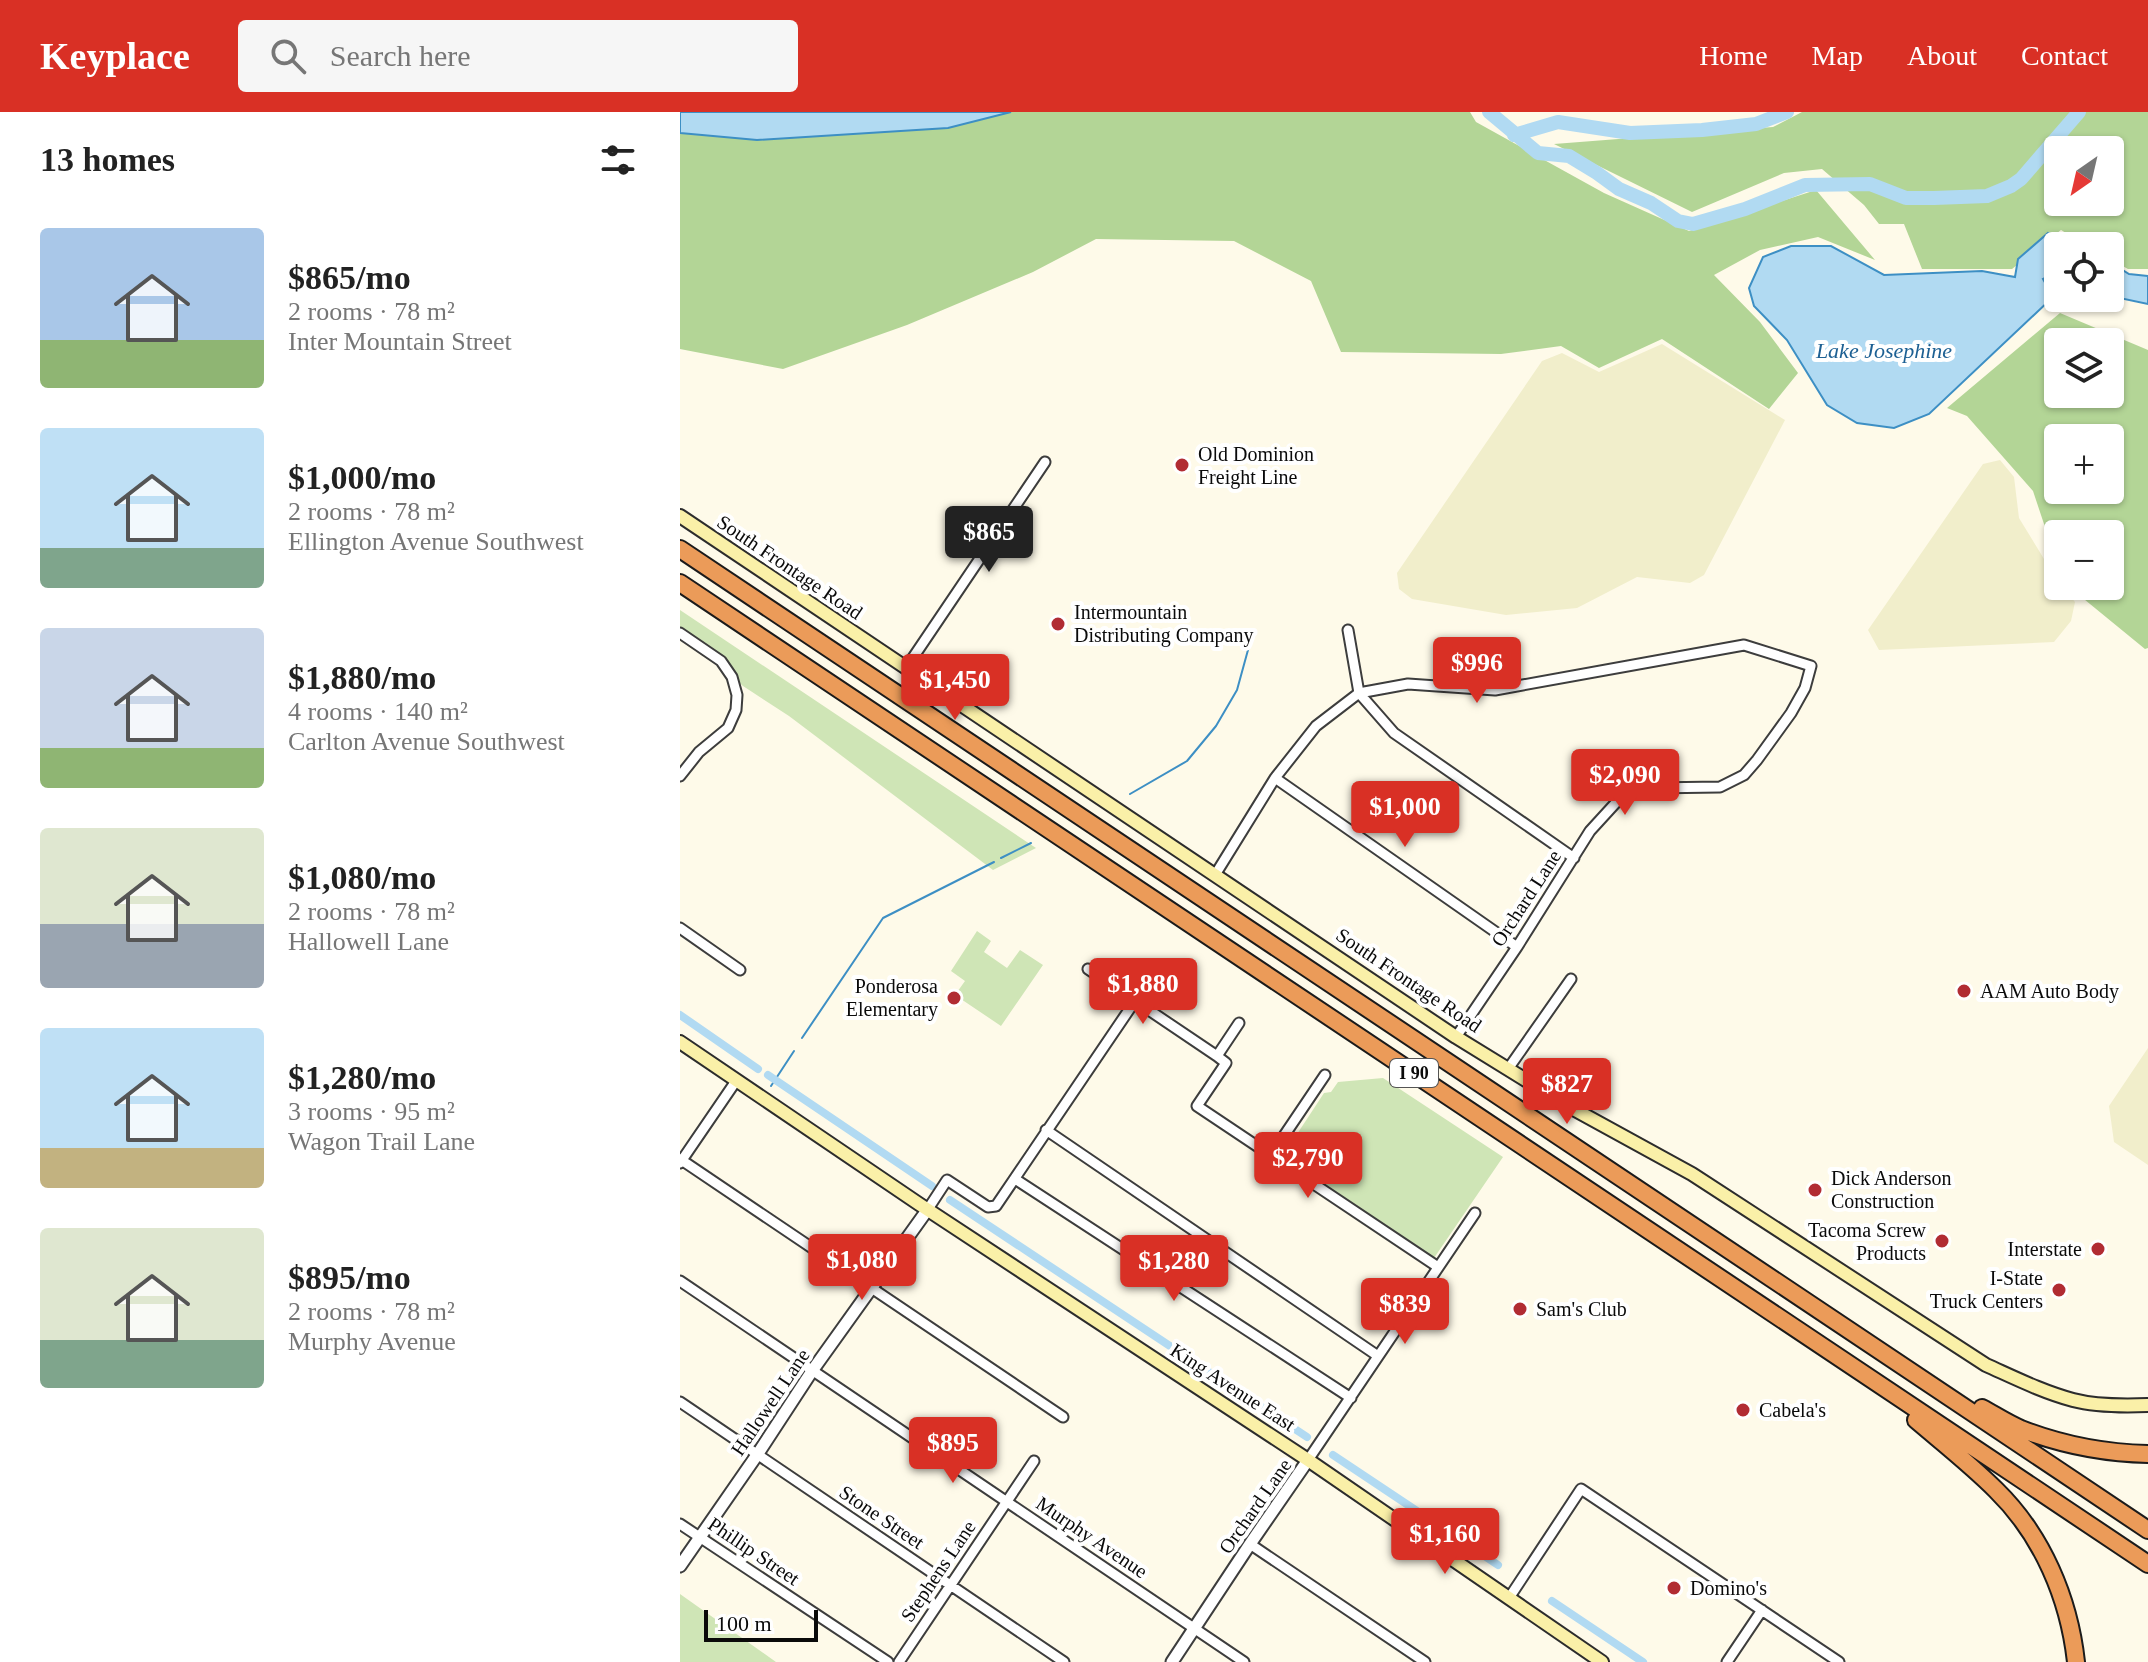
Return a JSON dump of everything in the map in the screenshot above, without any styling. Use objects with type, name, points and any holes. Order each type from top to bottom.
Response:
[{"type":"highway","name":"I 90","points":[[680,549],[2148,1530]]},
{"type":"highway","name":"I 90","points":[[680,583],[2148,1564]]},
{"type":"highway","points":[[1871,1345],[2018,1428],[2077,1447],[2111,1453],[2148,1454]]},
{"type":"highway","points":[[1850,1365],[1962,1458],[1998,1492],[2027,1528],[2051,1566],[2059,1587],[2076,1662]]},
{"type":"main road","name":"South Frontage Road","points":[[680,516],[1456,1037],[1568,1106],[1716,1189],[1986,1365],[2032,1386],[2076,1401],[2148,1405]]},
{"type":"main road","name":"King Avenue East","points":[[680,1042],[1308,1460],[1602,1662]]},
{"type":"street","points":[[906,668],[1045,462]]},
{"type":"street","points":[[1348,630],[1359,693],[1394,733],[1574,858]]},
{"type":"street","points":[[680,633],[721,661],[732,677],[737,695],[736,710],[728,728],[699,752],[680,776]]},
{"type":"street","name":"Orchard Lane","points":[[1359,693],[1408,684],[1495,690],[1744,645],[1811,666],[1805,688],[1791,713],[1744,775],[1720,787],[1651,788],[1622,796],[1590,831],[1456,1037]]},
{"type":"street","points":[[1215,875],[1275,778],[1316,726],[1359,693]]},
{"type":"street","points":[[1275,778],[1517,947]]},
{"type":"street","points":[[680,928],[740,970]]},
{"type":"street","points":[[1158,967],[1015,1179],[1351,1398]]},
{"type":"street","points":[[1088,969],[1226,1063],[1197,1106],[1438,1267]]},
{"type":"street","points":[[1508,1069],[1571,979]]},
{"type":"street","points":[[1217,1056],[1239,1023]]},
{"type":"street","points":[[1271,1155],[1325,1075]]},
{"type":"street","points":[[736,1081],[681,1161],[1063,1417]]},
{"type":"street","points":[[1046,1130],[1378,1356]]},
{"type":"street","name":"Hallowell Lane","points":[[680,1566],[870,1287],[947,1180],[988,1207],[996,1206],[1015,1179]]},
{"type":"street","name":"Orchard Lane","points":[[1172,1662],[1475,1213]]},
{"type":"street","name":"Murphy Avenue","points":[[680,1281],[1244,1662]]},
{"type":"street","name":"Stone Street","points":[[680,1402],[1064,1662]]},
{"type":"street","name":"Stephens Lane","points":[[899,1662],[1034,1461]]},
{"type":"street","points":[[1509,1598],[1581,1489],[1839,1662]]},
{"type":"street","name":"Phillip Street","points":[[680,1524],[888,1662]]},
{"type":"street","points":[[1250,1544],[1425,1662]]},
{"type":"street","points":[[1727,1662],[1762,1610]]},
{"type":"shaded area","points":[[1662,344],[1785,420],[1704,575],[1690,583],[1637,577],[1577,608],[1506,615],[1412,599],[1399,589],[1397,573],[1542,361],[1562,353],[1599,372]]},
{"type":"shaded area","points":[[2000,460],[2014,477],[2019,518],[2044,559],[2044,600],[2073,600],[2071,621],[2054,642],[1879,650],[1868,630],[1983,464]]},
{"type":"shaded area","points":[[2148,1048],[2148,1165],[2114,1142],[2109,1106]]},
{"type":"green space","points":[[1011,112],[1470,112],[1476,122],[1604,193],[1689,231],[1816,190],[1875,260],[1818,237],[1760,250],[1714,275],[1760,322],[1798,373],[1769,409],[1662,339],[1599,368],[1561,346],[1501,354],[1341,352],[1311,281],[1234,241],[1096,239],[1033,272],[907,325],[783,369],[680,349],[680,133],[757,140],[948,128]]},
{"type":"green space","points":[[1802,112],[2148,112],[2148,269],[2124,267],[2124,232],[2061,230],[2044,232],[2044,244],[2012,269],[1922,269],[1904,224],[1879,224],[1864,205],[1822,169],[1784,173],[1692,212],[1554,144],[1773,127]]},
{"type":"green space","points":[[2060,313],[2096,328],[2044,328],[2044,408],[2124,408],[2124,340],[2148,350],[2148,648],[2145,649],[2085,600],[2124,600],[2124,520],[2044,520],[2044,524],[2033,491],[1967,416],[1947,408]]},
{"type":"green space","points":[[680,610],[1036,848],[993,870],[789,716],[743,686],[680,631]]},
{"type":"green space","points":[[977,931],[991,941],[984,952],[1007,968],[1020,950],[1043,965],[1001,1026],[955,995],[965,981],[951,971]]},
{"type":"green space","points":[[1383,1078],[1503,1157],[1434,1258],[1282,1157],[1324,1093],[1331,1092],[1338,1082]]},
{"type":"green space","points":[[680,1594],[776,1662],[680,1662]]},
{"type":"water","points":[[680,112],[1011,112],[948,128],[757,140],[680,133]]},
{"type":"water","name":"Lake Josephine","points":[[2044,236],[2044,305],[1929,414],[1894,428],[1857,423],[1827,405],[1787,340],[1754,306],[1749,288],[1763,257],[1791,246],[1831,246],[1884,275],[1982,271],[2015,277],[2018,259]]},
{"type":"water","points":[[2124,271],[2148,276],[2148,304],[2124,299]]},
{"type":"waterway","points":[[1489,112],[1538,153],[1569,156],[1619,189],[1651,203],[1678,221],[1693,224],[1745,209],[1805,185],[1870,184],[1906,198],[1987,196],[2021,179],[2079,112]]},
{"type":"waterway","points":[[1514,135],[1558,122],[1630,133],[1702,130],[1756,124],[1787,112]]},
{"type":"waterway","points":[[1130,794],[1187,761],[1216,726],[1237,690],[1251,639]]},
{"type":"waterway","points":[[1001,858],[1031,843]]},
{"type":"waterway","points":[[802,1038],[883,918],[994,862]]},
{"type":"waterway","points":[[680,1015],[758,1069]]},
{"type":"waterway","points":[[771,1086],[794,1051]]},
{"type":"waterway","points":[[768,1075],[932,1186]]},
{"type":"waterway","points":[[950,1200],[1307,1437]]},
{"type":"waterway","points":[[1333,1455],[1498,1565]]},
{"type":"waterway","points":[[1552,1601],[1643,1662]]},
{"type":"place","name":"Old Dominion Freight Line","points":[[1182,465]]},
{"type":"place","name":"Intermountain Distributing Company","points":[[1058,624]]},
{"type":"place","name":"AAM Auto Body","points":[[1964,991]]},
{"type":"place","name":"Ponderosa Elementary","points":[[954,998]]},
{"type":"place","name":"Dick Anderson Construction","points":[[1815,1190]]},
{"type":"place","name":"Tacoma Screw Products","points":[[1942,1241]]},
{"type":"place","name":"Interstate","points":[[2098,1249]]},
{"type":"place","name":"I-State Truck Centers","points":[[2059,1290]]},
{"type":"place","name":"Sam's Club","points":[[1520,1309]]},
{"type":"place","name":"Cabela's","points":[[1743,1410]]},
{"type":"place","name":"Domino's","points":[[1674,1588]]}]
